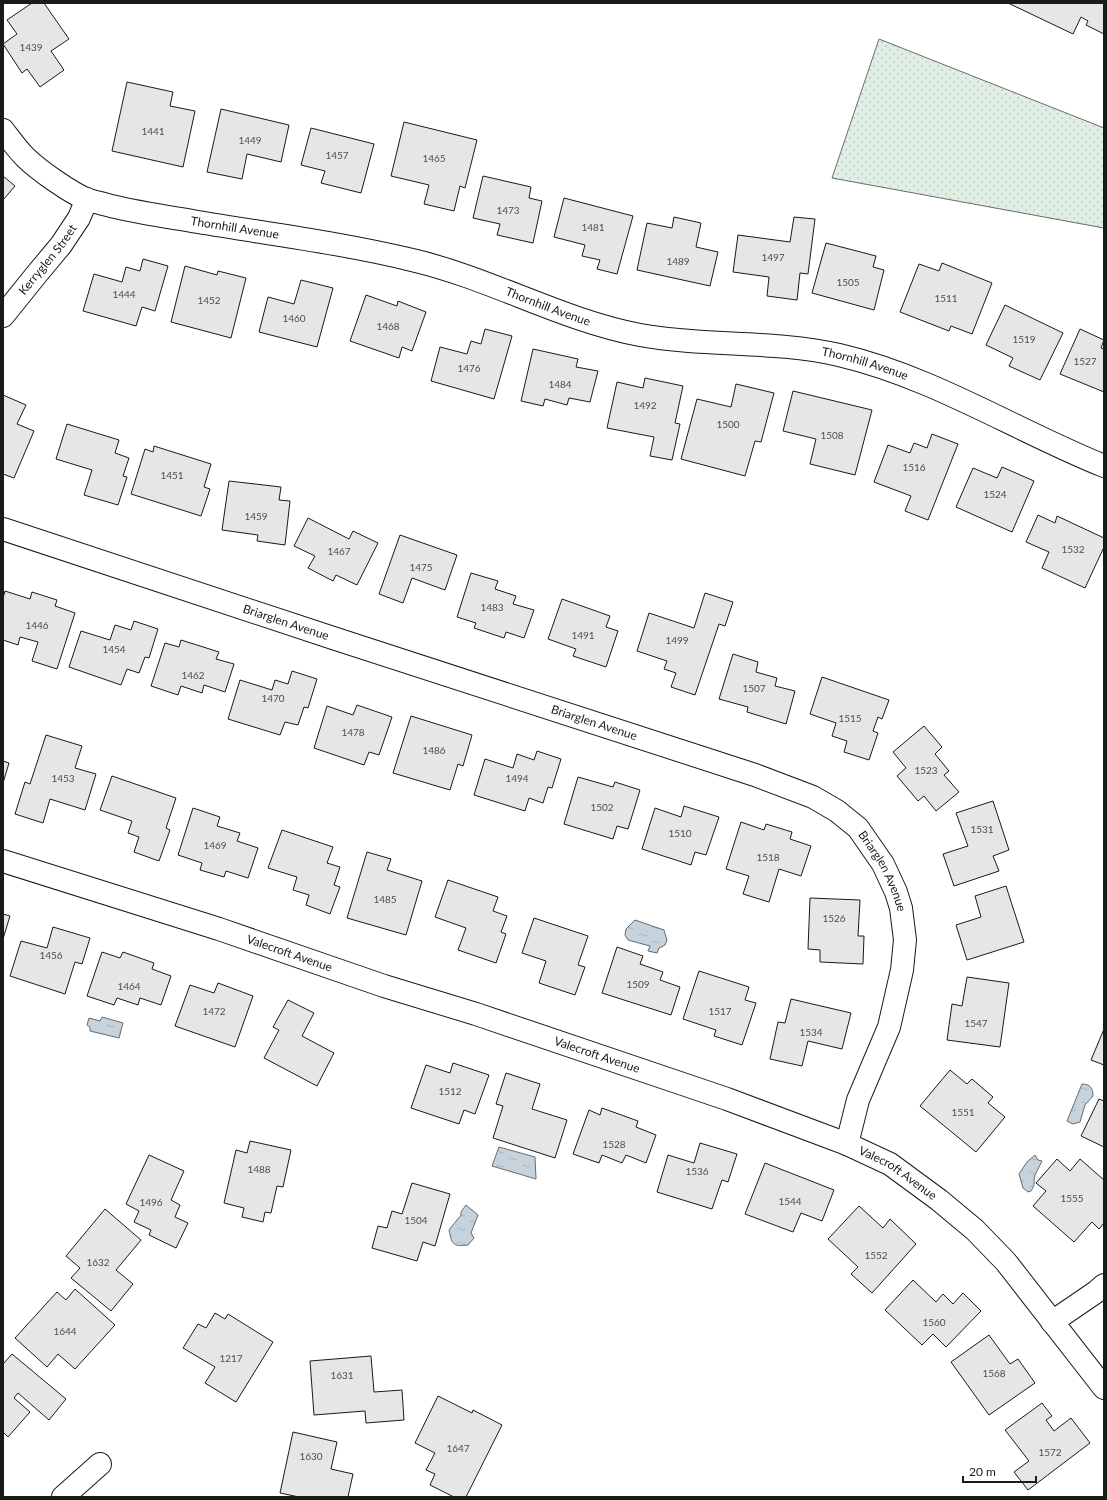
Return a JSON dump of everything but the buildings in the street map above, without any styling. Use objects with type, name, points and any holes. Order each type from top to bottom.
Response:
[{"type":"street","name":"Thornhill Avenue","points":[[3,130],[26,158],[63,185],[87,199],[135,212],[411,259],[453,270],[579,319],[601,326],[642,335],[684,340],[792,348],[837,355],[885,368],[929,384],[1065,450],[1104,466]]},
{"type":"street","name":"Kerryglen Street","points":[[3,316],[61,246],[79,218],[87,199]]},
{"type":"street","name":"Briarglen Avenue","points":[[3,529],[326,636],[755,775],[814,797],[837,811],[858,828],[883,864],[896,892],[900,908],[904,940],[902,970],[889,1027],[858,1100],[847,1144]]},
{"type":"street","name":"Valecroft Avenue","points":[[3,861],[219,929],[384,986],[476,1014],[727,1099],[847,1144],[890,1164],[939,1200],[975,1230],[1006,1262],[1104,1388]]},
{"type":"street","points":[[1052,1322],[1104,1286]]},
{"type":"street","points":[[63,1497],[100,1464]]},
{"type":"green space","points":[[879,39],[1104,128],[1104,228],[832,178]]},
{"type":"water","points":[[635,920],[664,930],[667,940],[665,945],[659,948],[657,953],[648,951],[650,946],[628,940],[625,935],[626,929]]},
{"type":"water","points":[[102,1017],[123,1023],[119,1038],[90,1031],[90,1027],[87,1025],[89,1018],[100,1021]]},
{"type":"water","points":[[1082,1084],[1090,1087],[1093,1096],[1085,1105],[1080,1122],[1073,1124],[1067,1121]]},
{"type":"water","points":[[499,1147],[535,1157],[536,1179],[492,1166]]},
{"type":"water","points":[[1035,1155],[1038,1160],[1042,1161],[1035,1175],[1033,1189],[1028,1192],[1023,1188],[1019,1174],[1027,1162]]},
{"type":"water","points":[[466,1205],[478,1215],[471,1233],[474,1238],[468,1245],[456,1245],[451,1239],[449,1230],[461,1215],[461,1212]]}]
